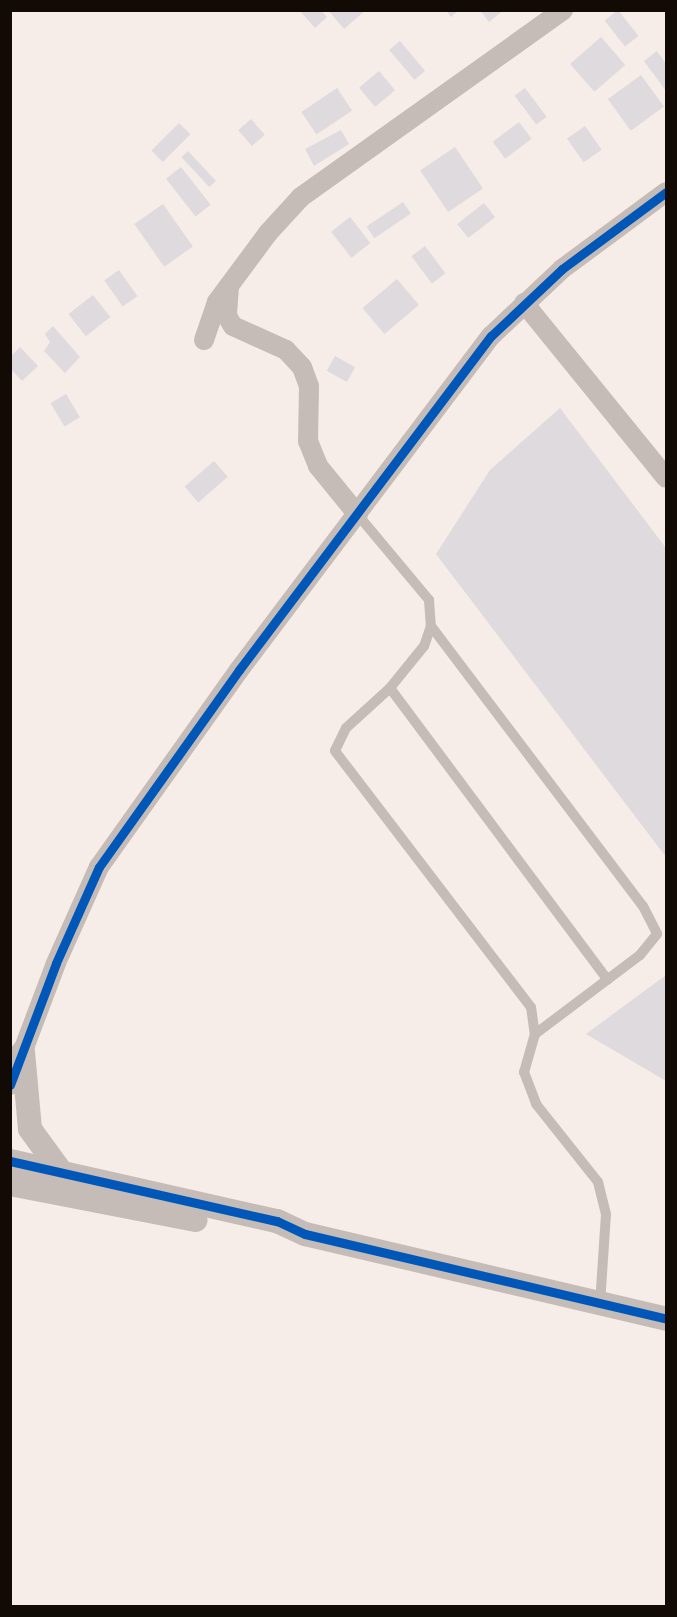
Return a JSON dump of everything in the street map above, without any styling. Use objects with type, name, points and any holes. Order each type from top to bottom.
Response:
[{"type":"street","points":[[204,340],[217,302],[268,233],[301,198],[563,10]]},
{"type":"street","points":[[10,1085],[56,963],[99,867],[239,670],[491,336],[562,269],[666,192]]},
{"type":"street","points":[[230,285],[227,316],[233,326],[286,350],[302,368],[309,386],[308,441],[318,466],[358,515]]},
{"type":"street","points":[[524,303],[666,478]]},
{"type":"street","points":[[23,1052],[30,1129],[62,1173]]},
{"type":"street","points":[[10,1161],[277,1221],[305,1234],[600,1306],[666,1319]]},
{"type":"street","points":[[10,1184],[274,1234],[305,1234]]},
{"type":"lane","points":[[358,515],[429,600],[431,626],[424,646],[390,688],[339,736],[338,758],[518,986],[531,1007],[535,1034],[524,1072],[536,1104],[598,1182],[606,1214],[600,1306]]},
{"type":"lane","points":[[431,626],[652,920],[657,933],[651,944],[608,980],[535,1034]]},
{"type":"lane","points":[[390,688],[608,980]]},
{"type":"building","points":[[299,10],[321,10],[327,17],[315,28]]},
{"type":"building","points":[[328,10],[366,10],[344,29]]},
{"type":"building","points":[[446,10],[459,10],[451,17]]},
{"type":"building","points":[[480,10],[504,10],[489,22]]},
{"type":"building","points":[[618,10],[638,36],[625,46],[605,20]]},
{"type":"building","points":[[601,37],[625,65],[594,92],[570,64]]},
{"type":"building","points":[[400,41],[425,71],[414,80],[389,50]]},
{"type":"building","points":[[657,51],[666,64],[666,91],[644,61]]},
{"type":"building","points":[[379,71],[395,90],[375,107],[359,88]]},
{"type":"building","points":[[641,75],[664,107],[631,131],[608,99]]},
{"type":"building","points":[[337,88],[352,110],[316,134],[301,112]]},
{"type":"building","points":[[525,88],[547,117],[536,125],[515,96]]},
{"type":"building","points":[[251,119],[265,135],[252,146],[238,130]]},
{"type":"building","points":[[519,122],[532,139],[505,159],[493,142]]},
{"type":"building","points":[[179,123],[190,134],[163,162],[151,151]]},
{"type":"building","points":[[585,126],[602,150],[584,162],[567,139]]},
{"type":"building","points":[[341,130],[349,144],[314,166],[305,149]]},
{"type":"building","points":[[455,147],[483,188],[448,212],[420,170]]},
{"type":"building","points":[[188,151],[216,181],[209,187],[181,157]]},
{"type":"building","points":[[181,167],[211,205],[196,217],[166,179]]},
{"type":"building","points":[[403,202],[411,214],[374,238],[367,227]]},
{"type":"building","points":[[484,203],[495,217],[468,238],[457,224]]},
{"type":"building","points":[[163,204],[193,247],[164,267],[134,224]]},
{"type":"building","points":[[350,217],[370,243],[351,258],[331,232]]},
{"type":"building","points":[[425,246],[445,273],[432,283],[411,256]]},
{"type":"building","points":[[119,270],[137,296],[123,307],[104,280]]},
{"type":"building","points":[[397,279],[419,305],[384,334],[363,308]]},
{"type":"building","points":[[93,295],[110,317],[86,336],[69,314]]},
{"type":"building","points":[[53,326],[80,357],[65,373],[44,351],[50,342],[45,334]]},
{"type":"building","points":[[20,347],[38,366],[22,381],[10,368],[10,357]]},
{"type":"building","points":[[335,356],[355,367],[347,382],[327,371]]},
{"type":"building","points":[[66,394],[80,417],[64,426],[51,403]]},
{"type":"building","points":[[560,408],[666,548],[666,857],[436,554],[490,470]]},
{"type":"building","points":[[214,461],[228,477],[198,502],[185,487]]},
{"type":"building","points":[[666,975],[666,1081],[586,1034]]},
{"type":"cycle path","points":[[10,1085],[56,963],[99,867],[239,670],[491,336],[562,269],[666,192]]},
{"type":"cycle path","points":[[10,1161],[277,1221],[305,1234],[666,1319]]}]
